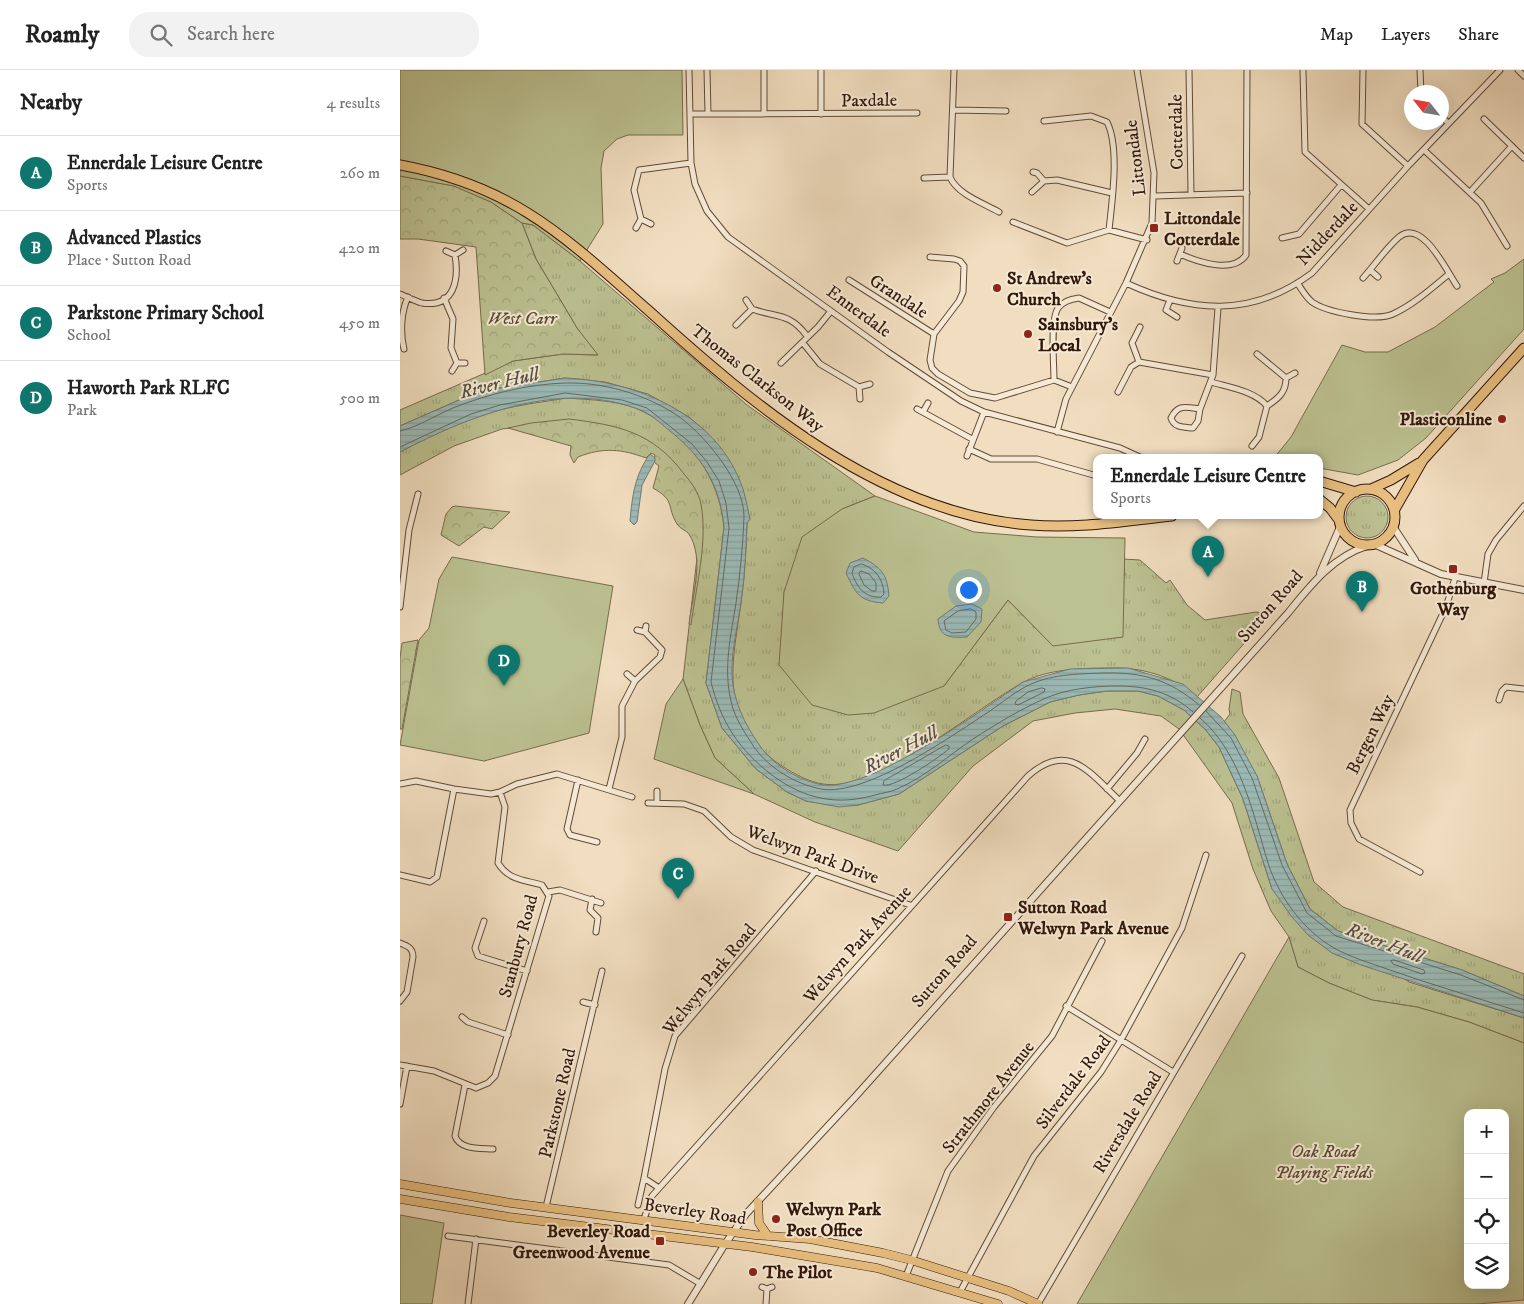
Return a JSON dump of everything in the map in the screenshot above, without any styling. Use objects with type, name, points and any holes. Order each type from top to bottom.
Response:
[{"type":"highway","name":"Thomas Clarkson Way","points":[[400,165],[462,181],[506,200],[534,216],[587,256],[658,320],[747,393],[825,450],[890,488],[958,513],[1017,524],[1073,526],[1128,519]]},
{"type":"highway","points":[[1323,502],[1330,508],[1350,540],[1372,545],[1384,541],[1394,528],[1395,509],[1424,460],[1524,348]]},
{"type":"highway","points":[[1323,482],[1356,492],[1371,489],[1391,480],[1424,460]]},
{"type":"highway","points":[[1371,489],[1386,496],[1395,509]]},
{"type":"highway","points":[[1340,524],[1343,503],[1356,492]]},
{"type":"main road","name":"Beverley Road","points":[[400,1184],[546,1207],[836,1244],[911,1260],[1020,1296],[1038,1304]]},
{"type":"main road","name":"Beverley Road","points":[[400,1199],[509,1216],[834,1260],[877,1268],[998,1304]]},
{"type":"main road","points":[[758,1202],[759,1223],[768,1236]]},
{"type":"main road","points":[[834,1260],[836,1244]]},
{"type":"main road","points":[[1018,1304],[1020,1296]]},
{"type":"street","name":"Ennerdale","points":[[689,70],[691,163],[700,198],[722,230],[924,377],[961,401],[984,412],[1120,448],[1133,454]]},
{"type":"street","points":[[707,70],[708,114]]},
{"type":"street","points":[[764,70],[764,114]]},
{"type":"street","name":"Paxdale","points":[[821,70],[821,114]]},
{"type":"street","points":[[954,70],[950,177],[953,185],[999,212]]},
{"type":"street","name":"Littondale","points":[[1057,432],[1066,399],[1126,283],[1147,240],[1152,224],[1155,196],[1154,173],[1137,70]]},
{"type":"street","name":"Cotterdale","points":[[1189,70],[1191,193]]},
{"type":"street","points":[[1180,254],[1199,262],[1234,265],[1242,261],[1246,255],[1247,70]]},
{"type":"street","points":[[1303,70],[1305,152],[1369,209]]},
{"type":"street","points":[[1363,70],[1362,124],[1408,166]]},
{"type":"street","points":[[1420,70],[1421,85]]},
{"type":"street","name":"Nidderdale","points":[[1449,122],[1500,70]]},
{"type":"street","points":[[1518,70],[1524,76]]},
{"type":"street","points":[[953,110],[1006,112]]},
{"type":"street","name":"Paxdale","points":[[690,114],[917,113]]},
{"type":"street","points":[[1044,121],[1091,116],[1107,122],[1112,131],[1110,230]]},
{"type":"street","points":[[1484,119],[1524,158]]},
{"type":"street","name":"Nidderdale","points":[[1126,283],[1170,300],[1189,305],[1218,308],[1249,304],[1280,294],[1298,284],[1312,272],[1442,130]]},
{"type":"street","points":[[1471,191],[1512,147]]},
{"type":"street","points":[[1424,150],[1482,203],[1507,239],[1507,246]]},
{"type":"street","points":[[632,167],[639,170],[691,163]]},
{"type":"street","points":[[636,228],[641,220],[634,190],[639,170]]},
{"type":"street","points":[[1033,172],[1037,173],[1044,181]]},
{"type":"street","points":[[924,178],[950,177]]},
{"type":"street","points":[[1032,192],[1044,181],[1057,180],[1112,193]]},
{"type":"street","points":[[1282,238],[1299,234],[1341,185]]},
{"type":"street","name":"Cotterdale","points":[[1155,196],[1191,193],[1247,193]]},
{"type":"street","points":[[641,220],[651,224]]},
{"type":"street","points":[[1013,222],[1067,243],[1110,230],[1147,240]]},
{"type":"street","points":[[1363,278],[1397,239],[1412,232],[1423,238],[1457,286]]},
{"type":"street","points":[[1177,261],[1182,248]]},
{"type":"street","points":[[455,255],[463,250]]},
{"type":"street","points":[[446,251],[455,255]]},
{"type":"street","points":[[400,294],[421,303],[444,298],[456,286],[455,255]]},
{"type":"street","name":"Grandale","points":[[930,257],[954,259],[960,261],[964,266],[963,292],[959,302],[934,334],[930,360],[932,368],[941,376],[970,394],[995,398],[1054,380]]},
{"type":"street","points":[[1370,270],[1378,277]]},
{"type":"street","points":[[1298,284],[1309,300],[1317,306],[1360,316],[1381,317],[1392,314],[1430,290],[1449,274]]},
{"type":"street","name":"Grandale","points":[[849,280],[934,334]]},
{"type":"street","points":[[404,349],[400,340],[402,313],[408,297]]},
{"type":"street","points":[[444,298],[453,319],[450,348],[456,363],[452,371]]},
{"type":"street","points":[[1072,387],[1054,380],[1055,321],[1057,310],[1065,302],[1079,298],[1110,312]]},
{"type":"street","points":[[746,300],[752,309],[786,316],[798,324],[807,336]]},
{"type":"street","points":[[1170,300],[1166,310],[1177,317]]},
{"type":"street","points":[[1200,410],[1181,406],[1175,409],[1171,418],[1172,422],[1176,426],[1193,428],[1198,421],[1200,410],[1213,375],[1218,308]]},
{"type":"street","points":[[736,325],[752,309]]},
{"type":"street","points":[[781,363],[804,343],[807,336],[818,327],[831,310]]},
{"type":"street","points":[[1139,362],[1132,343],[1140,327]]},
{"type":"street","points":[[804,343],[820,364],[860,387],[870,384]]},
{"type":"street","points":[[1257,354],[1286,378]]},
{"type":"street","points":[[1118,392],[1131,367],[1139,362],[1213,375]]},
{"type":"street","points":[[456,363],[465,363]]},
{"type":"street","points":[[1286,378],[1295,373]]},
{"type":"street","points":[[1252,446],[1259,437],[1267,406],[1278,398],[1286,386],[1286,378]]},
{"type":"street","points":[[1211,382],[1251,395],[1263,401],[1267,406]]},
{"type":"street","points":[[860,387],[860,400]]},
{"type":"street","points":[[928,403],[920,410],[972,439]]},
{"type":"street","points":[[967,456],[984,412]]},
{"type":"street","points":[[969,449],[979,456],[991,459],[1037,459],[1093,475]]},
{"type":"street","points":[[400,607],[409,530],[418,494]]},
{"type":"street","points":[[1484,583],[1488,554],[1496,540],[1524,506]]},
{"type":"street","points":[[1318,576],[1340,524]]},
{"type":"street","points":[[1394,528],[1415,561]]},
{"type":"street","points":[[1372,545],[1455,578],[1524,590]]},
{"type":"street","name":"Sutton Road","points":[[688,1304],[733,1232],[758,1202],[849,1104],[1208,700],[1288,613],[1318,576],[1348,554],[1372,545]]},
{"type":"street","name":"Bergen Way","points":[[1420,872],[1358,838],[1351,823],[1350,810],[1446,607],[1455,578]]},
{"type":"street","points":[[609,789],[614,762],[622,737],[622,706],[635,681],[660,657],[662,650],[645,629],[637,630]]},
{"type":"street","points":[[628,674],[635,681]]},
{"type":"street","points":[[1499,700],[1502,691],[1506,687],[1524,689]]},
{"type":"street","points":[[1107,788],[1137,753],[1145,739]]},
{"type":"street","name":"Welwyn Park Avenue","points":[[644,1219],[652,1196],[910,905],[1038,767],[1049,761],[1068,760],[1081,766],[1119,800]]},
{"type":"street","points":[[400,784],[416,780],[454,789],[491,794],[517,784],[557,774],[632,797]]},
{"type":"street","points":[[578,780],[567,828],[570,835],[597,842]]},
{"type":"street","points":[[400,875],[430,882],[437,876],[454,789]]},
{"type":"street","points":[[656,791],[657,803]]},
{"type":"street","name":"Stanbury Road","points":[[465,1085],[476,1088],[488,1083],[495,1076],[548,903],[548,892],[542,885],[513,878],[502,870],[498,863],[504,807],[500,792]]},
{"type":"street","name":"Welwyn Park Drive","points":[[648,803],[684,804],[704,811],[731,837],[753,850],[910,905]]},
{"type":"street","name":"Silverdale Road","points":[[960,1292],[1034,1156],[1101,1072],[1121,1040],[1182,928],[1206,855]]},
{"type":"street","name":"Welwyn Park Road","points":[[638,1205],[665,1069],[675,1036],[816,872]]},
{"type":"street","points":[[548,892],[560,890],[601,903]]},
{"type":"street","points":[[592,899],[590,910],[598,918],[596,932]]},
{"type":"street","points":[[484,921],[475,948],[478,956],[527,971]]},
{"type":"street","points":[[475,926],[481,928]]},
{"type":"street","name":"Strathmore Avenue","points":[[906,1276],[948,1171],[994,1107],[1052,1036],[1102,940]]},
{"type":"street","points":[[400,943],[409,947],[413,957],[407,992],[400,1001]]},
{"type":"street","name":"Riversdale Road","points":[[1038,1304],[1242,956]]},
{"type":"street","name":"Parkstone Road","points":[[546,1207],[602,971]]},
{"type":"street","points":[[583,1002],[595,1005]]},
{"type":"street","points":[[1066,1006],[1173,1072]]},
{"type":"street","points":[[462,1017],[468,1022],[508,1034]]},
{"type":"street","points":[[400,1065],[434,1071],[465,1085],[455,1136],[457,1142],[463,1146],[493,1149]]},
{"type":"street","points":[[400,1104],[407,1066]]},
{"type":"street","points":[[644,1178],[659,1188]]},
{"type":"street","points":[[448,1236],[669,1265],[701,1284]]},
{"type":"street","points":[[468,1304],[476,1240]]},
{"type":"street","points":[[766,1304],[767,1288]]},
{"type":"green space","points":[[400,70],[682,70],[683,135],[628,135],[617,139],[604,151],[601,168],[603,224],[580,261],[533,225],[522,223],[491,202],[454,186],[400,176]]},
{"type":"green space","name":"West Carr","points":[[400,176],[454,186],[491,202],[522,223],[536,259],[577,328],[598,355],[563,354],[513,361],[485,375],[476,247],[418,239],[400,239]]},
{"type":"green space","points":[[522,223],[533,225],[580,261],[747,405],[875,496],[842,509],[784,592],[784,618],[944,686],[1008,600],[1053,646],[1125,575],[1123,559],[1140,560],[1166,583],[1170,580],[1187,605],[1205,620],[1256,612],[1270,614],[1197,697],[1178,683],[1145,671],[1122,668],[1088,668],[1053,672],[1022,683],[925,747],[870,776],[845,783],[823,784],[797,775],[766,754],[752,737],[738,709],[733,687],[733,663],[746,553],[747,523],[750,519],[742,489],[707,433],[689,417],[648,394],[605,382],[565,378],[494,389],[466,397],[400,426],[400,410],[513,361],[563,354],[597,355],[577,328],[536,259]]},
{"type":"green space","points":[[1524,259],[1524,329],[1426,438],[1398,460],[1358,475],[1323,469],[1323,454],[1277,454],[1291,437],[1342,345],[1365,352],[1388,352],[1435,327],[1494,282],[1491,279],[1505,273]]},
{"type":"green space","points":[[566,398],[616,403],[644,412],[675,433],[688,446],[709,475],[716,491],[724,527],[706,683],[722,728],[756,769],[787,792],[806,801],[839,806],[858,805],[899,794],[1003,726],[1050,702],[1107,691],[1138,691],[1158,696],[1184,710],[1205,729],[1219,747],[1243,799],[1272,889],[1409,982],[1524,1018],[1524,1043],[1469,1022],[1417,1007],[1372,1000],[1329,983],[1298,967],[1289,937],[1271,911],[1253,869],[1232,803],[1179,729],[1161,716],[1115,709],[1075,713],[1033,721],[973,766],[898,851],[815,822],[754,794],[715,758],[700,725],[683,679],[698,549],[662,456],[627,431],[554,423],[502,429],[454,446],[400,475],[400,452],[436,434],[474,418],[500,410]]},
{"type":"green space","points":[[569,419],[619,428],[647,440],[672,460],[694,488],[701,504],[703,534],[691,625],[689,624],[697,566],[694,544],[689,534],[677,524],[668,500],[653,488],[659,466],[654,462],[655,455],[651,453],[646,458],[612,450],[578,457],[574,463],[570,455],[571,446],[508,428],[531,423]]},
{"type":"green space","points":[[875,496],[974,532],[1037,537],[1125,538],[1123,637],[1053,646],[1008,600],[944,686],[874,713],[848,715],[812,705],[779,665],[784,592],[802,537],[842,509]]},
{"type":"green space","points":[[1371,496],[1379,499],[1385,505],[1388,517],[1385,529],[1379,535],[1363,538],[1355,535],[1349,529],[1346,513],[1349,505],[1355,499]]},
{"type":"green space","points":[[452,507],[510,512],[492,529],[484,527],[459,546],[441,535],[446,514]]},
{"type":"green space","points":[[452,557],[613,586],[589,733],[484,761],[400,745],[419,640],[429,628],[439,579]]},
{"type":"green space","points":[[418,640],[402,729],[400,729],[400,658],[402,643]]},
{"type":"green space","points":[[683,679],[700,725],[715,758],[754,794],[654,759],[666,704]]},
{"type":"green space","points":[[1232,689],[1240,692],[1243,714],[1279,778],[1314,882],[1343,907],[1524,974],[1524,996],[1462,970],[1338,931],[1310,909],[1287,864],[1257,776],[1224,722],[1230,714]]},
{"type":"green space","name":"Oak Road Playing Fields","points":[[1289,937],[1298,967],[1329,983],[1372,1000],[1417,1007],[1469,1022],[1524,1043],[1524,1300],[1477,1304],[1077,1304]]},
{"type":"green space","points":[[400,1215],[444,1223],[432,1304],[400,1304]]},
{"type":"water","points":[[565,378],[620,386],[647,395],[672,407],[695,422],[715,441],[731,463],[743,489],[750,519],[747,523],[741,602],[733,653],[734,691],[744,719],[760,746],[772,760],[788,772],[824,785],[845,783],[870,775],[926,746],[1023,682],[1070,669],[1128,668],[1183,684],[1221,717],[1235,735],[1257,776],[1287,864],[1310,909],[1338,931],[1462,970],[1524,996],[1524,1018],[1361,965],[1332,953],[1308,935],[1292,917],[1272,889],[1243,799],[1219,747],[1205,729],[1184,710],[1158,696],[1138,691],[1107,691],[1050,702],[1003,726],[899,794],[858,805],[839,807],[806,801],[787,792],[756,769],[722,728],[706,683],[724,527],[719,500],[710,477],[696,456],[676,436],[643,411],[613,402],[581,398],[518,405],[487,414],[457,425],[400,452],[400,426],[466,397],[494,389]]},
{"type":"water","points":[[650,454],[655,458],[655,461],[642,485],[637,522],[634,525],[630,521],[635,486]]},
{"type":"water","points":[[863,558],[875,565],[885,577],[889,596],[883,603],[868,600],[859,595],[846,573],[850,563]]},
{"type":"water","points":[[972,604],[982,609],[981,622],[967,637],[951,637],[943,633],[938,619],[956,606]]},
{"type":"place","name":"Littondale Cotterdale","points":[[1154,228]]},
{"type":"place","name":"St Andrew's Church","points":[[997,288]]},
{"type":"place","name":"Sainsbury's Local","points":[[1028,334]]},
{"type":"place","name":"Plasticonline","points":[[1502,419]]},
{"type":"place","name":"Gothenburg Way","points":[[1453,569]]},
{"type":"place","name":"Ennerdale Leisure Centre","points":[[1208,577]]},
{"type":"place","name":"Advanced Plastics","points":[[1362,612]]},
{"type":"place","name":"Haworth Park RLFC","points":[[504,686]]},
{"type":"place","name":"Parkstone Primary School","points":[[678,899]]},
{"type":"place","name":"Sutton Road Welwyn Park Avenue","points":[[1008,917]]},
{"type":"place","name":"Welwyn Park Post Office","points":[[776,1219]]},
{"type":"place","name":"Beverley Road Greenwood Avenue","points":[[660,1241]]},
{"type":"place","name":"The Pilot","points":[[753,1272]]},
{"type":"water label","name":"River Hull","points":[[499,382]]},
{"type":"water label","name":"River Hull","points":[[900,749]]},
{"type":"water label","name":"River Hull","points":[[1385,942]]}]
